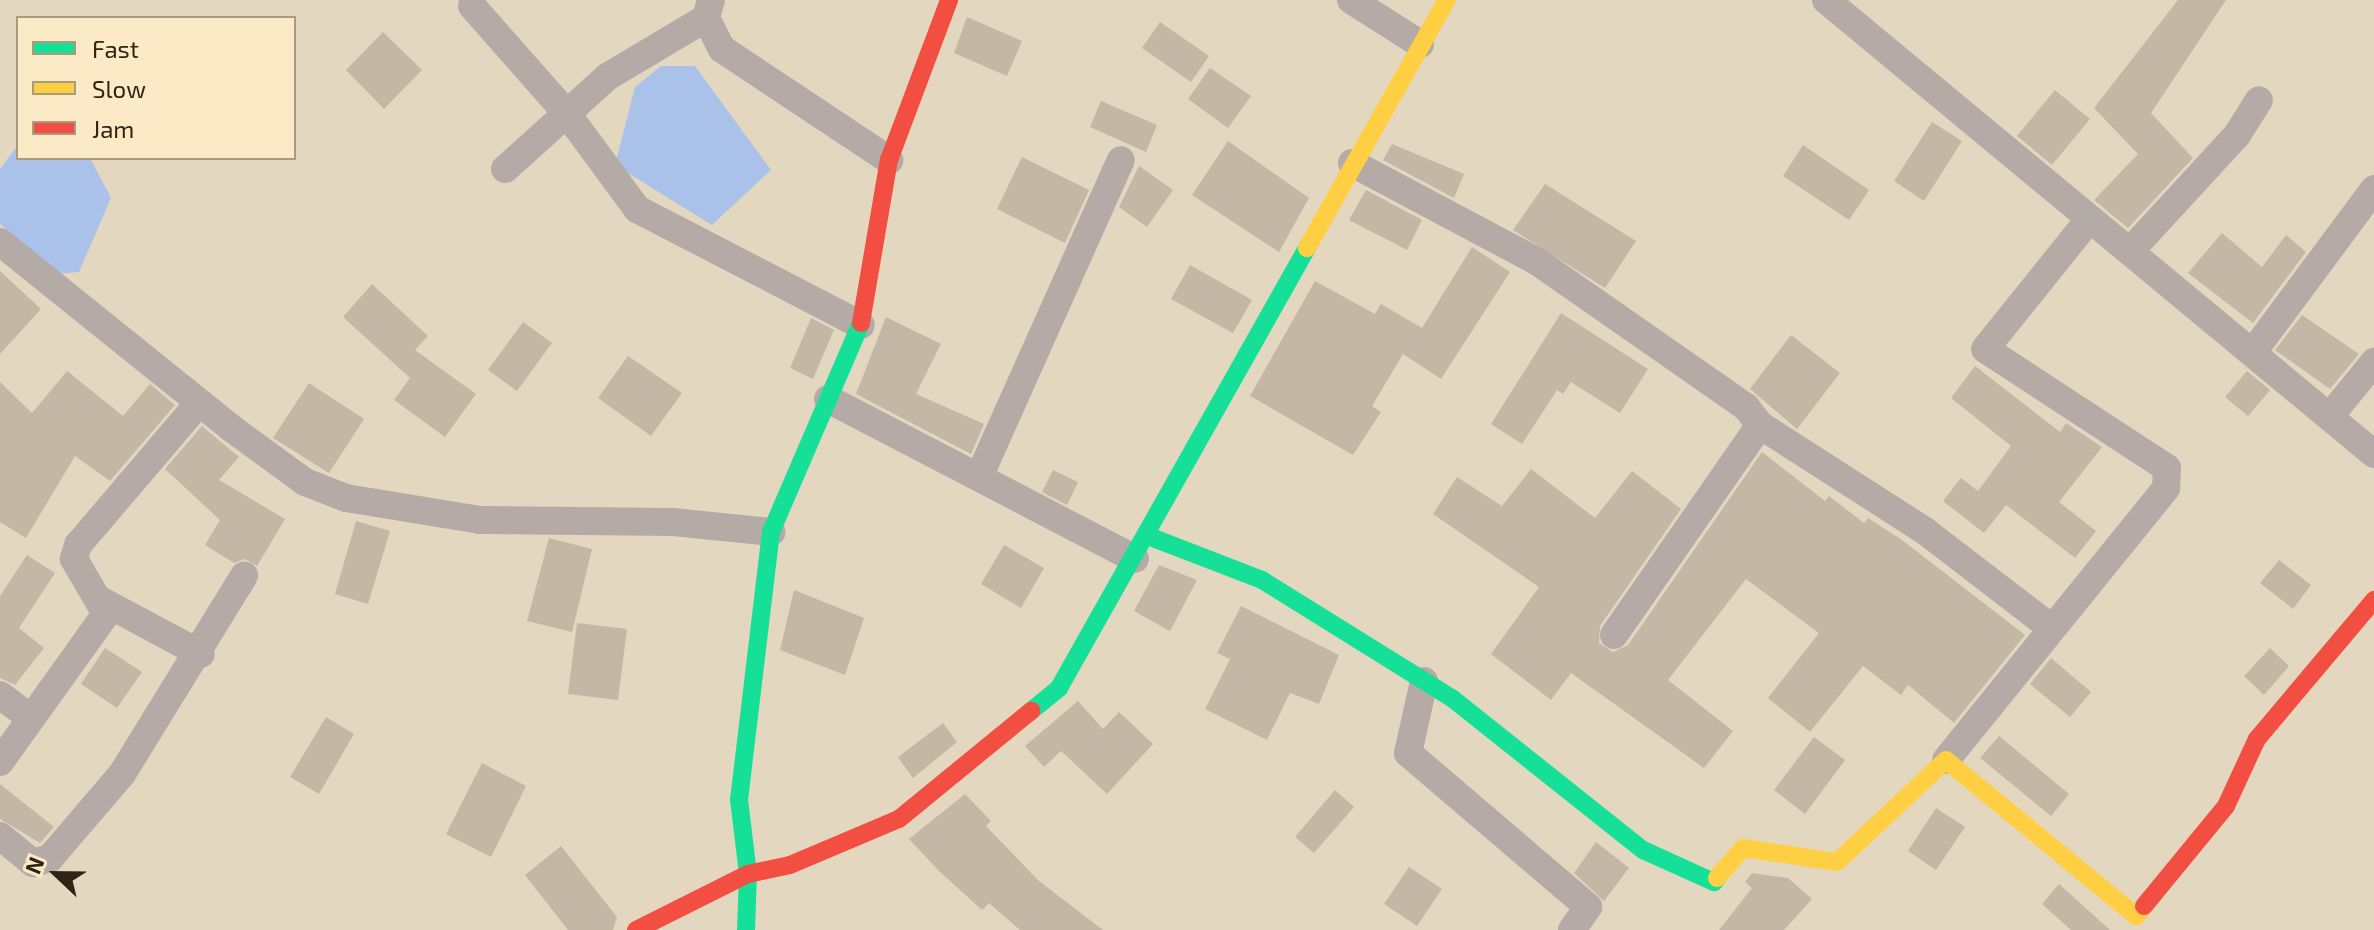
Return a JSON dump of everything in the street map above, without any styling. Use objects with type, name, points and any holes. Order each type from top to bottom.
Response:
[{"type":"street","points":[[746,930],[748,874],[739,800],[771,532],[861,325],[889,160],[949,0]]},
{"type":"street","points":[[1351,0],[1420,44]]},
{"type":"street","points":[[636,930],[748,874],[790,865],[899,819],[1059,688],[1141,548],[1352,163],[1447,0]]},
{"type":"street","points":[[1826,0],[2087,222],[2132,249],[2374,454]]},
{"type":"street","points":[[472,6],[568,115],[637,209],[861,325]]},
{"type":"street","points":[[505,169],[638,54],[708,9],[722,49],[889,160]]},
{"type":"street","points":[[2132,249],[2237,135],[2259,100]]},
{"type":"street","points":[[979,477],[1121,160]]},
{"type":"street","points":[[1352,163],[1538,262],[1746,407],[1760,425],[1925,531],[2049,626]]},
{"type":"street","points":[[2253,352],[2374,189]]},
{"type":"street","points":[[828,399],[979,477],[1141,548],[1262,580],[1424,681],[1643,850],[1714,882],[1743,848],[1837,862],[1946,760],[2049,626],[2166,488],[2167,468],[1985,349],[2087,222]]},
{"type":"street","points":[[0,242],[199,403],[305,482],[346,498],[480,520],[673,522],[771,532]]},
{"type":"street","points":[[2330,416],[2374,362]]},
{"type":"street","points":[[0,762],[30,718],[99,631],[106,614],[102,601],[74,559],[78,545],[199,403]]},
{"type":"street","points":[[1614,635],[1760,425]]},
{"type":"street","points":[[0,836],[33,863],[50,858],[122,774],[201,654],[244,576]]},
{"type":"street","points":[[1946,760],[2142,923],[2226,806],[2257,739],[2374,600]]},
{"type":"street","points":[[102,601],[201,654]]},
{"type":"street","points":[[1424,681],[1408,753],[1588,907],[1572,930]]},
{"type":"street","points":[[0,695],[30,718]]},
{"type":"water","points":[[661,66],[695,66],[771,170],[712,225],[615,165],[635,87]]},
{"type":"water","points":[[16,148],[16,160],[91,160],[111,198],[79,272],[56,274],[0,224],[0,169]]},
{"type":"building","points":[[2178,0],[2226,0],[2151,113],[2193,158],[2128,228],[2094,200],[2138,154],[2094,108]]},
{"type":"building","points":[[967,17],[1022,41],[1007,76],[954,53]]},
{"type":"building","points":[[1160,22],[1209,56],[1191,82],[1142,48]]},
{"type":"building","points":[[383,32],[422,70],[384,109],[346,70]]},
{"type":"building","points":[[1210,68],[1251,96],[1228,128],[1188,99]]},
{"type":"building","points":[[2055,90],[2090,119],[2052,165],[2017,136]]},
{"type":"building","points":[[1101,101],[1157,125],[1146,152],[1090,127]]},
{"type":"building","points":[[1932,122],[1962,141],[1924,201],[1894,181]]},
{"type":"building","points":[[1228,141],[1309,198],[1279,252],[1192,195]]},
{"type":"building","points":[[1392,144],[1464,174],[1454,198],[1383,160]]},
{"type":"building","points":[[1803,145],[1869,190],[1849,220],[1783,176]]},
{"type":"building","points":[[1022,157],[1089,190],[1065,243],[997,209]]},
{"type":"building","points":[[1139,166],[1173,190],[1147,227],[1119,207]]},
{"type":"building","points":[[1545,184],[1636,241],[1605,288],[1513,230]]},
{"type":"building","points":[[1366,190],[1422,220],[1407,250],[1349,220]]},
{"type":"building","points":[[2222,233],[2262,267],[2286,235],[2306,252],[2253,323],[2188,273]]},
{"type":"building","points":[[1472,247],[1510,272],[1441,379],[1403,354],[1372,406],[1381,412],[1353,455],[1250,396],[1315,281],[1375,314],[1381,304],[1422,328]]},
{"type":"building","points":[[1190,265],[1252,300],[1233,333],[1171,299]]},
{"type":"building","points":[[0,271],[41,309],[0,354]]},
{"type":"building","points":[[372,284],[428,336],[415,350],[476,394],[445,437],[394,400],[410,378],[343,317]]},
{"type":"building","points":[[1561,313],[1648,369],[1620,413],[1571,382],[1563,394],[1557,390],[1522,444],[1491,424]]},
{"type":"building","points":[[2302,315],[2359,354],[2330,389],[2275,350]]},
{"type":"building","points":[[886,317],[941,344],[916,394],[984,424],[971,454],[856,394]]},
{"type":"building","points":[[811,318],[834,330],[813,379],[790,368]]},
{"type":"building","points":[[523,322],[552,343],[517,391],[488,370]]},
{"type":"building","points":[[1791,335],[1840,373],[1797,429],[1750,389]]},
{"type":"building","points":[[628,356],[682,393],[651,436],[598,398]]},
{"type":"building","points":[[1975,366],[2060,432],[2066,423],[2102,447],[2059,502],[2096,531],[2075,558],[2006,505],[1984,533],[1943,501],[1961,478],[1978,491],[2011,446],[1951,398]]},
{"type":"building","points":[[67,371],[123,416],[150,384],[175,405],[110,481],[75,456],[26,538],[0,522],[0,382],[32,413]]},
{"type":"building","points":[[2247,371],[2270,390],[2248,416],[2225,397]]},
{"type":"building","points":[[309,383],[364,419],[329,473],[273,438]]},
{"type":"building","points":[[202,426],[239,457],[219,480],[285,519],[257,566],[245,559],[234,563],[205,545],[220,520],[165,469]]},
{"type":"building","points":[[1762,452],[1825,501],[1829,496],[1864,523],[1868,518],[1902,540],[2025,635],[1954,723],[1908,685],[1901,695],[1863,666],[1810,732],[1768,698],[1819,633],[1746,579],[1668,680],[1733,731],[1704,768],[1571,673],[1551,700],[1491,654],[1539,587],[1433,514],[1457,477],[1502,506],[1531,469],[1595,518],[1632,471],[1681,509],[1600,626],[1599,643],[1613,652],[1628,645]]},
{"type":"building","points":[[1053,470],[1078,482],[1067,505],[1042,492]]},
{"type":"building","points":[[356,521],[390,531],[368,604],[335,594]]},
{"type":"building","points":[[549,538],[592,549],[572,632],[527,621]]},
{"type":"building","points":[[1004,545],[1044,568],[1021,608],[981,584]]},
{"type":"building","points":[[27,555],[55,573],[19,628],[44,648],[15,685],[0,678],[0,596]]},
{"type":"building","points":[[2279,560],[2311,585],[2293,609],[2260,583]]},
{"type":"building","points":[[1159,565],[1197,580],[1170,631],[1134,611]]},
{"type":"building","points":[[794,590],[864,618],[845,675],[780,650]]},
{"type":"building","points":[[1241,606],[1339,655],[1319,704],[1290,693],[1267,740],[1205,709],[1230,659],[1217,653]]},
{"type":"building","points":[[577,623],[627,629],[618,700],[568,694]]},
{"type":"building","points":[[105,648],[142,672],[117,708],[81,684]]},
{"type":"building","points":[[2270,648],[2289,666],[2264,695],[2244,676]]},
{"type":"building","points":[[2051,658],[2091,692],[2070,717],[2030,684]]},
{"type":"building","points":[[1078,701],[1103,729],[1119,712],[1153,744],[1107,794],[1061,751],[1044,767],[1025,746]]},
{"type":"building","points":[[326,717],[354,734],[319,794],[290,777]]},
{"type":"building","points":[[943,723],[957,742],[913,778],[898,757]]},
{"type":"building","points":[[1999,736],[2069,794],[2051,816],[1980,758]]},
{"type":"building","points":[[1814,737],[1845,760],[1805,814],[1774,790]]},
{"type":"building","points":[[482,763],[526,786],[491,857],[446,834]]},
{"type":"building","points":[[0,784],[54,827],[40,843],[0,819]]},
{"type":"building","points":[[1335,790],[1354,807],[1314,853],[1295,837]]},
{"type":"building","points":[[965,794],[991,821],[986,826],[1039,881],[1103,930],[1020,930],[989,903],[982,910],[939,871],[909,839]]},
{"type":"building","points":[[1936,808],[1965,827],[1936,870],[1908,851]]},
{"type":"building","points":[[1596,842],[1629,868],[1604,901],[1574,873]]},
{"type":"building","points":[[561,846],[617,917],[613,930],[568,930],[525,875]]},
{"type":"building","points":[[1409,867],[1442,889],[1417,926],[1384,904]]},
{"type":"building","points":[[1752,873],[1788,878],[1812,899],[1784,930],[1719,930],[1752,888],[1745,882]]},
{"type":"building","points":[[2059,884],[2110,930],[2071,930],[2042,904]]},
{"type":"traffic: fast","points":[[1031,711],[1059,688],[1307,248]]},
{"type":"traffic: fast","points":[[746,930],[748,874],[739,800],[771,532],[861,323]]},
{"type":"traffic: fast","points":[[1148,536],[1262,580],[1453,699],[1643,850],[1714,882],[1717,878]]},
{"type":"traffic: slow","points":[[1307,248],[1447,0]]},
{"type":"traffic: slow","points":[[1717,878],[1743,848],[1837,862],[1946,760],[2136,916],[2144,906]]},
{"type":"traffic: jam","points":[[861,323],[889,160],[949,0]]},
{"type":"traffic: jam","points":[[2144,906],[2226,806],[2257,739],[2374,600]]},
{"type":"traffic: jam","points":[[636,930],[748,874],[790,865],[899,819],[1031,711]]}]
